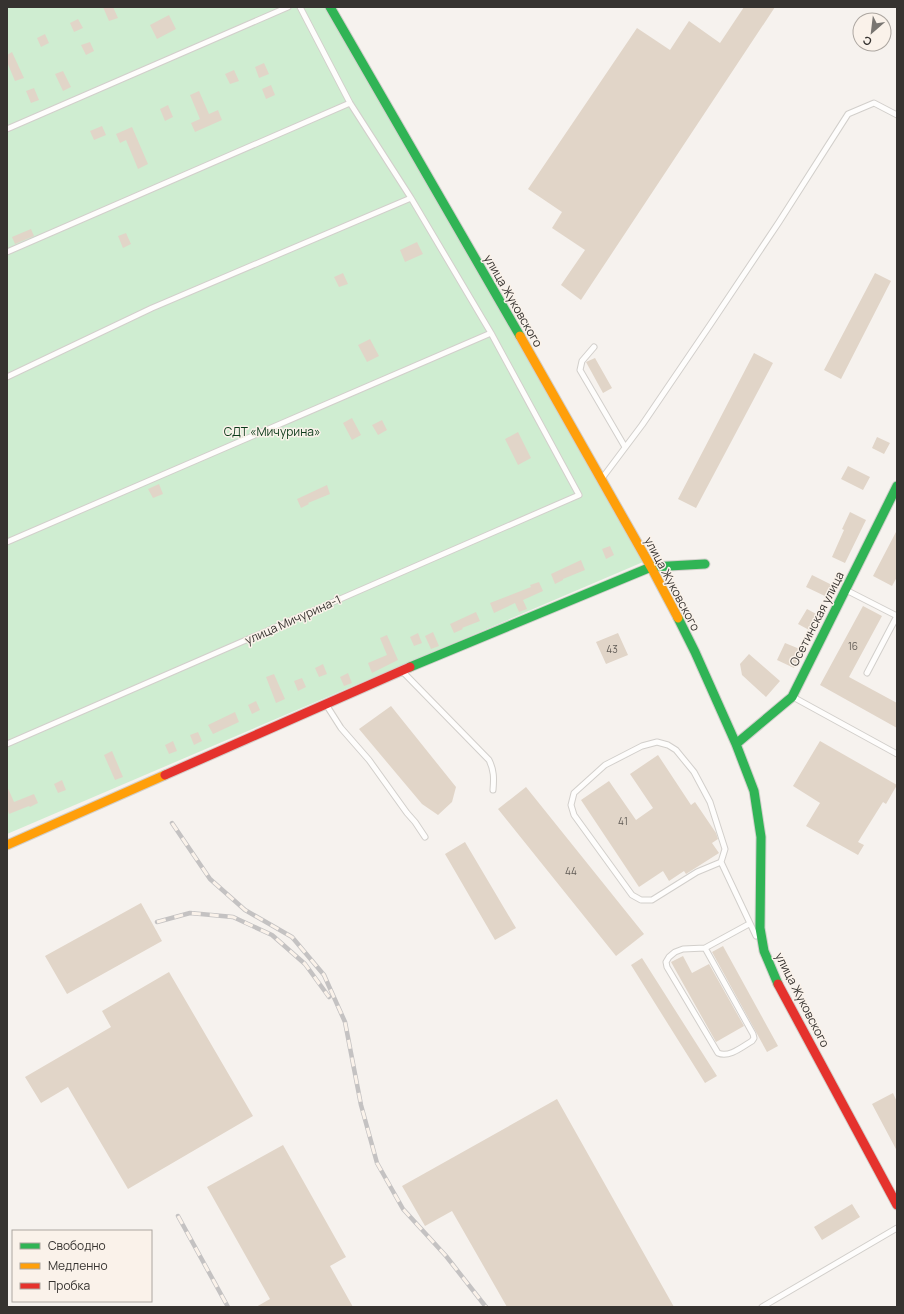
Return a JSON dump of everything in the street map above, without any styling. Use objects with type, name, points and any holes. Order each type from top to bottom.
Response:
[{"type":"main road","name":"улица Жуковского","points":[[330,7],[464,238],[651,567],[696,652],[736,744],[754,791],[762,837],[760,928],[764,951],[775,978],[897,1206]]},
{"type":"main road","name":"Осетинская улица","points":[[736,744],[792,697],[897,486]]},
{"type":"main road","points":[[7,845],[402,671],[651,567],[705,564]]},
{"type":"lane","points":[[7,129],[288,7]]},
{"type":"lane","points":[[7,542],[491,334],[411,198],[350,102],[300,7]]},
{"type":"lane","points":[[7,252],[350,102]]},
{"type":"lane","points":[[601,479],[646,419],[779,222],[848,114],[874,104],[897,115]]},
{"type":"lane","points":[[7,377],[152,308],[411,198]]},
{"type":"lane","name":"улица Мичурина-1","points":[[7,744],[579,495],[491,334]]},
{"type":"lane","points":[[594,346],[582,361],[580,370],[625,447]]},
{"type":"lane","points":[[846,589],[897,616],[867,673]]},
{"type":"lane","points":[[402,671],[489,760],[493,768],[493,790]]},
{"type":"lane","points":[[792,697],[897,754]]},
{"type":"lane","points":[[326,704],[341,728],[369,760],[425,837]]},
{"type":"lane","points":[[721,862],[697,872],[652,900],[641,900],[632,895],[574,815],[571,805],[574,793],[605,765],[642,746],[657,742],[668,745],[676,750],[694,772],[710,802],[725,849],[721,862],[749,924],[764,951]]},
{"type":"lane","points":[[705,948],[754,1038],[752,1041],[728,1054],[722,1055],[718,1052],[667,967],[666,962],[668,957],[675,952],[683,949],[705,948],[749,924]]},
{"type":"lane","points":[[762,1307],[897,1228]]},
{"type":"green space","name":"СДТ «Мичурина»","points":[[7,7],[328,7],[643,562],[7,834]]},
{"type":"building","points":[[103,7],[113,7],[118,18],[109,21]]},
{"type":"building","points":[[744,7],[775,7],[581,300],[561,285],[585,250],[552,228],[562,212],[528,189],[637,28],[670,50],[689,21],[720,43]]},
{"type":"building","points":[[169,15],[176,29],[157,39],[150,25]]},
{"type":"building","points":[[78,19],[83,28],[74,32],[70,23]]},
{"type":"building","points":[[45,34],[49,43],[41,47],[37,38]]},
{"type":"building","points":[[90,42],[94,51],[86,55],[81,45]]},
{"type":"building","points":[[12,52],[24,78],[15,81],[7,62],[7,55]]},
{"type":"building","points":[[264,63],[269,74],[259,78],[255,67]]},
{"type":"building","points":[[234,70],[239,81],[230,84],[225,74]]},
{"type":"building","points":[[63,71],[71,87],[63,91],[55,74]]},
{"type":"building","points":[[271,85],[275,95],[266,99],[262,89]]},
{"type":"building","points":[[34,88],[39,100],[31,103],[26,91]]},
{"type":"building","points":[[199,91],[209,114],[218,110],[222,120],[195,132],[191,123],[200,119],[190,95]]},
{"type":"building","points":[[168,105],[173,117],[165,121],[160,109]]},
{"type":"building","points":[[102,126],[106,135],[94,140],[90,131]]},
{"type":"building","points":[[132,127],[148,164],[138,169],[126,140],[120,143],[116,134]]},
{"type":"building","points":[[31,229],[34,236],[15,244],[12,237]]},
{"type":"building","points":[[126,233],[131,244],[123,248],[118,236]]},
{"type":"building","points":[[417,242],[423,254],[405,262],[400,250]]},
{"type":"building","points":[[343,273],[348,284],[339,287],[334,277]]},
{"type":"building","points":[[875,273],[891,281],[841,379],[824,370]]},
{"type":"building","points":[[370,339],[379,356],[367,362],[358,345]]},
{"type":"building","points":[[754,353],[773,363],[696,508],[678,499]]},
{"type":"building","points":[[595,358],[612,388],[603,393],[586,362]]},
{"type":"building","points":[[352,418],[361,435],[352,440],[343,423]]},
{"type":"building","points":[[382,420],[387,430],[378,435],[372,425]]},
{"type":"building","points":[[518,432],[531,458],[518,465],[505,439]]},
{"type":"building","points":[[877,437],[890,443],[884,454],[872,448]]},
{"type":"building","points":[[848,466],[870,477],[863,490],[841,479]]},
{"type":"building","points":[[159,484],[163,494],[153,498],[148,489]]},
{"type":"building","points":[[327,485],[330,494],[308,503],[309,504],[301,508],[297,499]]},
{"type":"building","points":[[850,512],[866,520],[845,563],[832,557]]},
{"type":"building","points":[[897,530],[897,577],[892,586],[873,576]]},
{"type":"building","points":[[610,546],[614,555],[606,559],[602,549]]},
{"type":"building","points":[[581,560],[585,570],[555,584],[551,574]]},
{"type":"building","points":[[812,575],[832,585],[827,597],[806,587]]},
{"type":"building","points":[[539,582],[543,591],[523,600],[527,609],[519,612],[515,603],[494,613],[490,603],[531,587],[530,585]]},
{"type":"building","points":[[863,606],[882,616],[849,677],[897,703],[897,728],[820,685]]},
{"type":"building","points":[[807,609],[820,616],[811,631],[798,624]]},
{"type":"building","points":[[476,612],[480,621],[454,633],[450,624]]},
{"type":"building","points":[[433,632],[439,646],[431,649],[425,636]]},
{"type":"building","points":[[418,633],[422,643],[414,646],[410,637]]},
{"type":"building","points":[[618,633],[628,655],[606,664],[596,642]]},
{"type":"building","points":[[387,635],[398,660],[372,673],[368,663],[387,655],[380,638]]},
{"type":"building","points":[[785,643],[802,650],[794,668],[777,660]]},
{"type":"building","points":[[749,654],[780,681],[766,697],[742,675],[740,664]]},
{"type":"building","points":[[323,664],[327,674],[319,677],[315,668]]},
{"type":"building","points":[[348,673],[352,683],[344,686],[340,677]]},
{"type":"building","points":[[274,674],[285,699],[276,703],[266,677]]},
{"type":"building","points":[[302,678],[306,687],[298,691],[294,681]]},
{"type":"building","points":[[256,701],[260,710],[252,714],[248,705]]},
{"type":"building","points":[[391,706],[456,787],[452,802],[438,815],[422,804],[359,729]]},
{"type":"building","points":[[235,712],[239,722],[213,734],[208,725]]},
{"type":"building","points":[[198,732],[202,741],[194,745],[190,735]]},
{"type":"building","points":[[173,741],[177,751],[169,754],[165,745]]},
{"type":"building","points":[[820,741],[897,785],[886,804],[883,802],[858,842],[864,845],[858,855],[806,826],[820,803],[793,786]]},
{"type":"building","points":[[112,751],[123,777],[115,780],[104,755]]},
{"type":"building","points":[[658,755],[691,805],[695,802],[716,833],[718,839],[712,843],[719,853],[686,874],[684,871],[669,881],[663,871],[639,887],[581,800],[609,781],[636,820],[653,808],[630,774]]},
{"type":"building","points":[[62,780],[66,790],[58,793],[54,784]]},
{"type":"building","points":[[7,786],[14,802],[34,794],[38,803],[9,814],[7,808]]},
{"type":"building","points":[[526,787],[644,934],[616,956],[498,809]]},
{"type":"building","points":[[465,842],[516,928],[495,940],[445,854]]},
{"type":"building","points":[[141,903],[162,941],[67,994],[45,956]]},
{"type":"building","points":[[723,946],[778,1046],[767,1052],[712,952]]},
{"type":"building","points":[[683,956],[692,973],[709,964],[744,1026],[716,1042],[671,962]]},
{"type":"building","points":[[642,958],[717,1076],[705,1083],[631,965]]},
{"type":"building","points":[[169,972],[253,1116],[128,1189],[68,1087],[41,1103],[25,1077],[111,1027],[102,1011]]},
{"type":"building","points":[[893,1093],[897,1102],[897,1151],[872,1104]]},
{"type":"building","points":[[557,1099],[674,1307],[507,1307],[452,1211],[425,1226],[402,1186]]},
{"type":"building","points":[[283,1145],[346,1257],[330,1266],[353,1307],[256,1307],[270,1299],[207,1187]]},
{"type":"building","points":[[852,1204],[860,1217],[822,1240],[814,1227]]},
{"type":"railway","points":[[172,823],[210,879],[245,910],[292,937],[324,975],[345,1022],[361,1105],[377,1163],[403,1209],[446,1256],[486,1307]]},
{"type":"railway","points":[[157,922],[190,913],[233,917],[272,935],[305,964],[329,997]]},
{"type":"railway","points":[[178,1216],[228,1307]]},
{"type":"traffic: fast","points":[[330,7],[520,336]]},
{"type":"traffic: fast","points":[[736,744],[792,697],[897,486]]},
{"type":"traffic: fast","points":[[410,667],[651,567],[705,564]]},
{"type":"traffic: fast","points":[[678,618],[695,652],[736,744],[754,791],[761,837],[760,928],[764,951],[778,984]]},
{"type":"traffic: slow","points":[[520,336],[651,567],[678,618]]},
{"type":"traffic: slow","points":[[7,845],[165,775]]},
{"type":"traffic: jam","points":[[165,775],[410,667]]},
{"type":"traffic: jam","points":[[778,984],[897,1205]]}]
